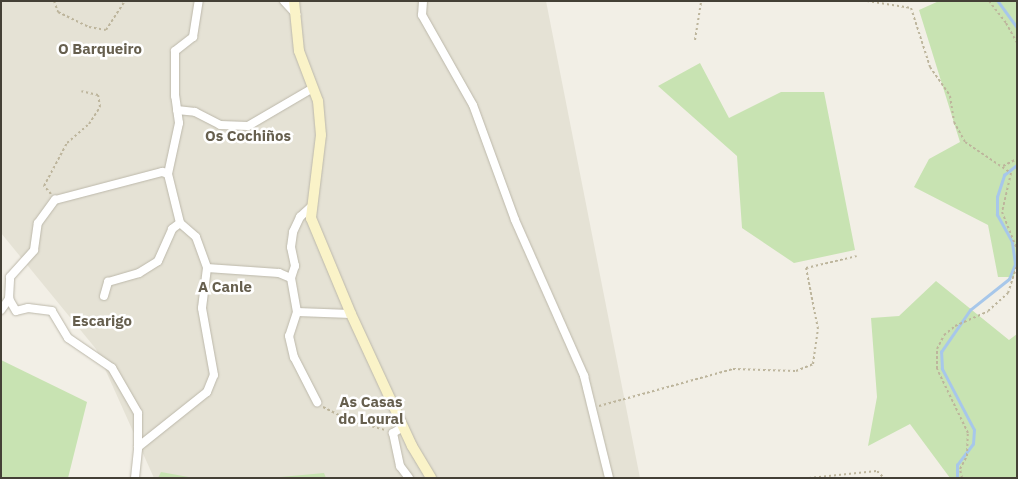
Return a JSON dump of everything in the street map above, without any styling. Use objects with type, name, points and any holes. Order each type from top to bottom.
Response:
[{"type":"street","points":[[138,447],[207,392],[214,374],[202,308],[207,268],[196,237],[180,223],[168,174],[179,123],[175,51],[193,38],[199,1]]},
{"type":"street","points":[[284,1],[296,14]]},
{"type":"street","points":[[294,1],[299,51],[318,101],[321,135],[311,218],[351,314],[403,427],[431,478]]},
{"type":"street","points":[[423,1],[422,14],[473,105],[515,220],[584,376],[609,478]]},
{"type":"street","points":[[177,110],[195,112],[220,126],[248,126],[313,88]]},
{"type":"street","points":[[136,478],[138,413],[112,368],[68,338],[52,311],[28,308],[16,311],[9,299],[10,277],[34,250],[38,223],[56,200],[162,172],[168,174]]},
{"type":"street","points":[[312,206],[300,217],[293,232],[291,247],[294,266],[291,278],[297,312],[289,336],[294,357],[317,402]]},
{"type":"street","points":[[104,296],[108,282],[139,273],[158,262],[172,229],[180,223]]},
{"type":"street","points":[[207,268],[279,273],[291,278]]},
{"type":"street","points":[[1,310],[9,299]]},
{"type":"street","points":[[297,312],[351,314]]},
{"type":"street","points":[[403,427],[393,433],[400,466],[409,478]]},
{"type":"path","points":[[54,1],[58,12],[89,27],[106,30],[125,1]]},
{"type":"path","points":[[695,40],[701,1]]},
{"type":"path","points":[[867,1],[911,8],[930,67],[950,96],[954,122],[965,142],[1011,173],[1002,212],[1017,249]]},
{"type":"path","points":[[989,1],[1006,22],[1017,43]]},
{"type":"path","points":[[56,200],[44,186],[67,143],[89,124],[100,107],[98,95],[81,91]]},
{"type":"path","points":[[1003,166],[1017,159]]},
{"type":"path","points":[[592,408],[732,369],[796,371],[813,364],[818,329],[806,268],[857,256]]},
{"type":"path","points":[[962,478],[960,469],[967,456],[968,434],[937,369],[937,348],[944,335],[960,324],[988,311],[1008,293],[1017,265]]},
{"type":"path","points":[[317,402],[328,412],[393,433]]},
{"type":"path","points":[[809,478],[877,471],[884,478]]},
{"type":"shaded area","points":[[1,1],[546,1],[640,478],[154,478],[96,349],[1,233]]},
{"type":"green space","points":[[939,1],[1017,1],[1017,257],[1014,277],[998,277],[988,225],[914,187],[929,159],[960,142],[919,10]]},
{"type":"green space","points":[[700,63],[729,118],[781,92],[824,92],[855,250],[794,263],[742,228],[737,156],[658,86]]},
{"type":"green space","points":[[936,281],[1009,340],[1017,334],[1017,478],[950,478],[910,424],[868,446],[877,397],[871,318],[899,316]]},
{"type":"green space","points":[[1,360],[87,402],[68,478],[1,478]]},
{"type":"green space","points":[[161,472],[194,478],[158,478]]},
{"type":"green space","points":[[324,473],[326,478],[270,478]]},
{"type":"waterway","points":[[998,1],[1017,27]]},
{"type":"waterway","points":[[957,478],[957,465],[973,444],[974,430],[942,369],[941,352],[970,310],[1009,279],[1015,264],[1012,242],[997,215],[997,197],[1004,175],[1017,165]]},
{"type":"district","name":"O Barqueiro","points":[[100,49]]},
{"type":"district","name":"Os Cochiños","points":[[248,136]]},
{"type":"district","name":"A Canle","points":[[225,287]]},
{"type":"district","name":"Escarigo","points":[[102,321]]},
{"type":"district","name":"As Casas do Loural","points":[[371,410]]}]
